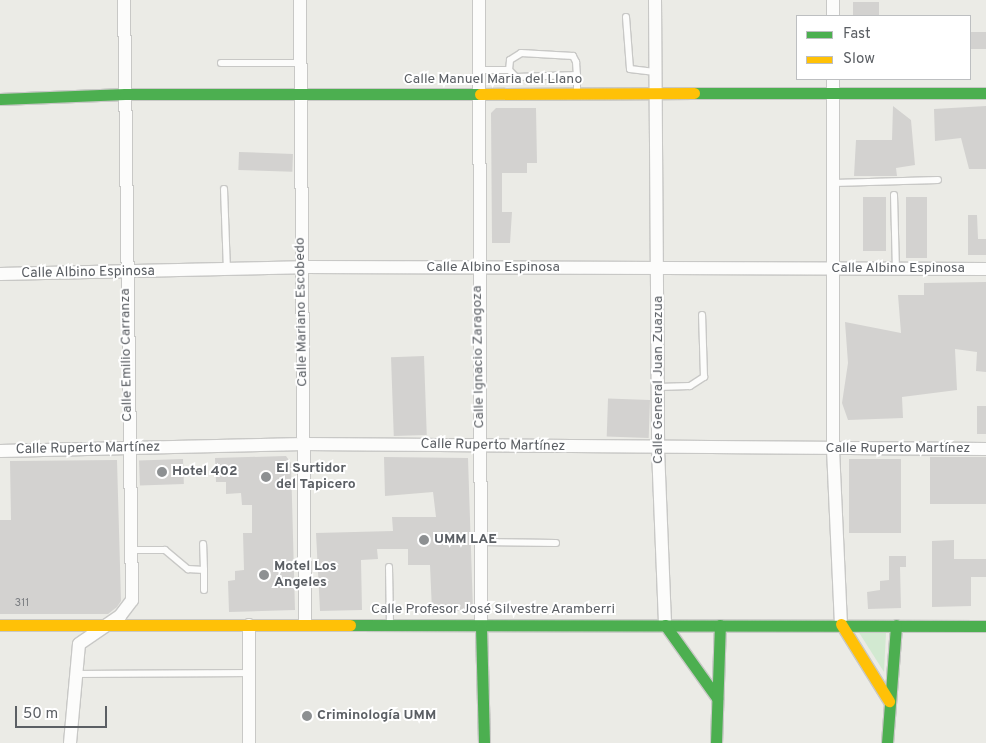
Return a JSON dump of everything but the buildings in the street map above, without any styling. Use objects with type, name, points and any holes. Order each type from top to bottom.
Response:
[{"type":"main road","name":"Calle Manuel Maria del Llano","points":[[0,99],[125,94],[479,96],[986,93]]},
{"type":"main road","name":"Calle Profesor José Silvestre Aramberri","points":[[0,625],[305,624],[481,627],[841,624],[986,626]]},
{"type":"main road","points":[[841,624],[889,701]]},
{"type":"main road","points":[[665,625],[717,698]]},
{"type":"main road","points":[[716,743],[720,625]]},
{"type":"main road","points":[[887,743],[896,625]]},
{"type":"main road","name":"Calle Ignacio Zaragoza","points":[[481,627],[484,743]]},
{"type":"street","name":"Calle Emilio Carranza","points":[[70,743],[74,674],[79,644],[102,626],[120,616],[132,600],[126,272],[124,0]]},
{"type":"street","name":"Calle Mariano Escobedo","points":[[300,0],[305,624]]},
{"type":"street","name":"Calle Ignacio Zaragoza","points":[[479,0],[478,268],[481,627]]},
{"type":"street","name":"Calle General Juan Zuazua","points":[[655,0],[658,449],[665,625]]},
{"type":"street","points":[[833,0],[833,15]]},
{"type":"street","points":[[833,80],[833,449],[841,624]]},
{"type":"street","name":"Calle Albino Espinosa","points":[[0,274],[302,267],[986,269]]},
{"type":"street","name":"Calle Ruperto Martínez","points":[[0,451],[304,444],[658,449],[986,449]]},
{"type":"street","points":[[249,625],[249,743]]},
{"type":"lane","points":[[626,17],[630,68],[655,72]]},
{"type":"lane","points":[[509,70],[515,54],[569,55],[575,59],[577,95]]},
{"type":"lane","points":[[221,63],[300,63]]},
{"type":"lane","points":[[479,70],[509,70],[519,78],[577,75]]},
{"type":"lane","points":[[834,183],[938,180]]},
{"type":"lane","points":[[224,189],[227,269]]},
{"type":"lane","points":[[894,195],[896,269]]},
{"type":"lane","points":[[658,387],[690,386],[704,377],[702,315]]},
{"type":"lane","points":[[481,542],[556,543]]},
{"type":"lane","points":[[203,544],[204,590]]},
{"type":"lane","points":[[131,550],[165,550],[188,569],[204,570]]},
{"type":"lane","points":[[389,567],[390,625]]},
{"type":"lane","points":[[74,674],[250,673]]},
{"type":"green space","points":[[858,631],[886,633],[884,672]]},
{"type":"traffic: fast","points":[[694,93],[986,93]]},
{"type":"traffic: fast","points":[[0,99],[125,94],[480,94]]},
{"type":"traffic: fast","points":[[350,625],[986,626]]},
{"type":"traffic: fast","points":[[665,625],[717,698]]},
{"type":"traffic: fast","points":[[716,743],[720,625]]},
{"type":"traffic: fast","points":[[887,743],[896,625]]},
{"type":"traffic: fast","points":[[481,627],[484,743]]},
{"type":"traffic: slow","points":[[480,94],[694,93]]},
{"type":"traffic: slow","points":[[841,624],[889,701]]},
{"type":"traffic: slow","points":[[0,625],[350,625]]},
{"type":"place","name":"Hotel 402","points":[[162,472]]},
{"type":"place","name":"El Surtidor del Tapicero","points":[[266,477]]},
{"type":"place","name":"UMM LAE","points":[[424,540]]},
{"type":"place","name":"Motel Los Angeles","points":[[264,575]]},
{"type":"place","name":"Criminología UMM","points":[[307,716]]}]
